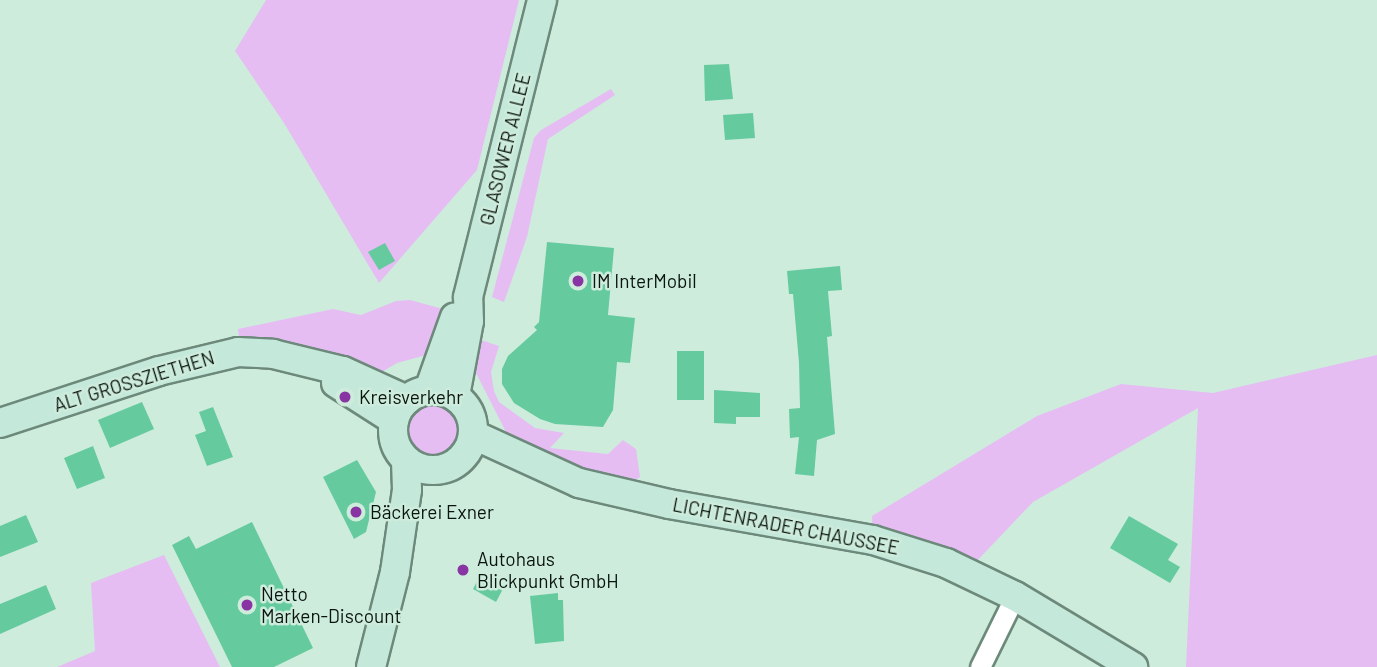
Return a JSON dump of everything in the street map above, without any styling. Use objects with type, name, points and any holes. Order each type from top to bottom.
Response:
[{"type":"street","name":"GLASOWER ALLEE","points":[[421,402],[456,316],[468,297],[542,0]]},
{"type":"street","name":"ALT GROSSZIETHEN","points":[[0,423],[159,371],[225,354],[273,354],[312,364],[337,385],[421,402]]},
{"type":"street","points":[[421,402],[470,413],[468,447],[444,470],[434,471],[419,468],[406,460],[394,442],[421,402]]},
{"type":"street","name":"LICHTENRADER CHAUSSEE","points":[[468,447],[579,483],[680,506],[873,540],[946,563],[1016,596],[1133,667]]},
{"type":"street","points":[[372,667],[395,572],[407,490],[406,460]]},
{"type":"street","points":[[395,572],[412,538],[434,471]]},
{"type":"street","points":[[980,667],[1016,596]]},
{"type":"shaded area","points":[[266,0],[519,0],[477,170],[379,283],[284,123],[235,51]]},
{"type":"shaded area","points":[[611,89],[615,95],[548,139],[527,237],[504,302],[492,297],[534,138],[541,130]]},
{"type":"shaded area","points":[[410,300],[443,309],[430,354],[397,363],[380,373],[278,338],[239,337],[238,329],[333,309],[361,315],[396,301]]},
{"type":"shaded area","points":[[481,340],[499,346],[491,372],[499,402],[535,428],[564,433],[550,448],[608,454],[623,440],[636,449],[640,477],[627,485],[515,450],[474,369]]},
{"type":"shaded area","points":[[1377,355],[1377,667],[1186,667],[1198,408],[1033,502],[974,564],[873,533],[872,516],[1037,416],[1121,384],[1213,393]]},
{"type":"shaded area","points":[[428,403],[440,403],[450,407],[458,415],[462,431],[458,447],[450,455],[440,459],[428,459],[418,455],[410,447],[406,437],[406,425],[410,415],[418,407]]},
{"type":"shaded area","points":[[164,555],[220,667],[57,667],[95,651],[91,583]]},
{"type":"building","points":[[729,64],[733,99],[705,101],[704,65]]},
{"type":"building","points":[[753,113],[755,138],[725,140],[723,115]]},
{"type":"building","points":[[547,242],[614,248],[608,315],[635,318],[630,363],[617,362],[613,410],[603,427],[555,424],[540,419],[514,403],[502,384],[502,369],[508,356],[537,330],[534,327],[539,322]]},
{"type":"building","points":[[385,243],[395,261],[379,270],[368,252]]},
{"type":"building","points":[[840,266],[842,290],[828,291],[832,336],[827,337],[835,434],[817,440],[814,476],[795,474],[799,437],[790,438],[789,409],[800,408],[799,363],[793,294],[789,294],[787,271]]},
{"type":"building","points":[[677,351],[704,351],[704,400],[677,400]]},
{"type":"building","points":[[714,390],[760,393],[760,417],[736,417],[736,424],[714,423]]},
{"type":"building","points":[[142,402],[154,429],[110,448],[98,420]]},
{"type":"building","points":[[213,407],[233,457],[207,466],[195,435],[206,431],[199,412]]},
{"type":"building","points":[[93,446],[105,478],[77,489],[64,458]]},
{"type":"building","name":"Bäckerei Exner","points":[[357,460],[376,492],[366,532],[354,539],[323,477]]},
{"type":"building","points":[[26,515],[38,542],[0,557],[0,526]]},
{"type":"building","points":[[1129,516],[1178,544],[1168,560],[1180,567],[1170,583],[1110,548]]},
{"type":"building","name":"Netto Marken-Discount","points":[[252,522],[313,648],[274,667],[232,667],[172,545],[189,536],[196,549]]},
{"type":"building","points":[[481,574],[504,587],[496,602],[473,589]]},
{"type":"building","points":[[46,585],[56,609],[0,634],[0,604]]},
{"type":"building","points":[[558,593],[558,600],[563,600],[564,641],[535,644],[530,596]]},
{"type":"place","name":"IM InterMobil","points":[[578,281]]},
{"type":"place","name":"Kreisverkehr","points":[[345,397]]},
{"type":"place","name":"Bäckerei Exner","points":[[356,512]]},
{"type":"place","name":"Autohaus Blickpunkt GmbH","points":[[463,570]]},
{"type":"place","name":"Netto Marken-Discount","points":[[247,605]]}]
